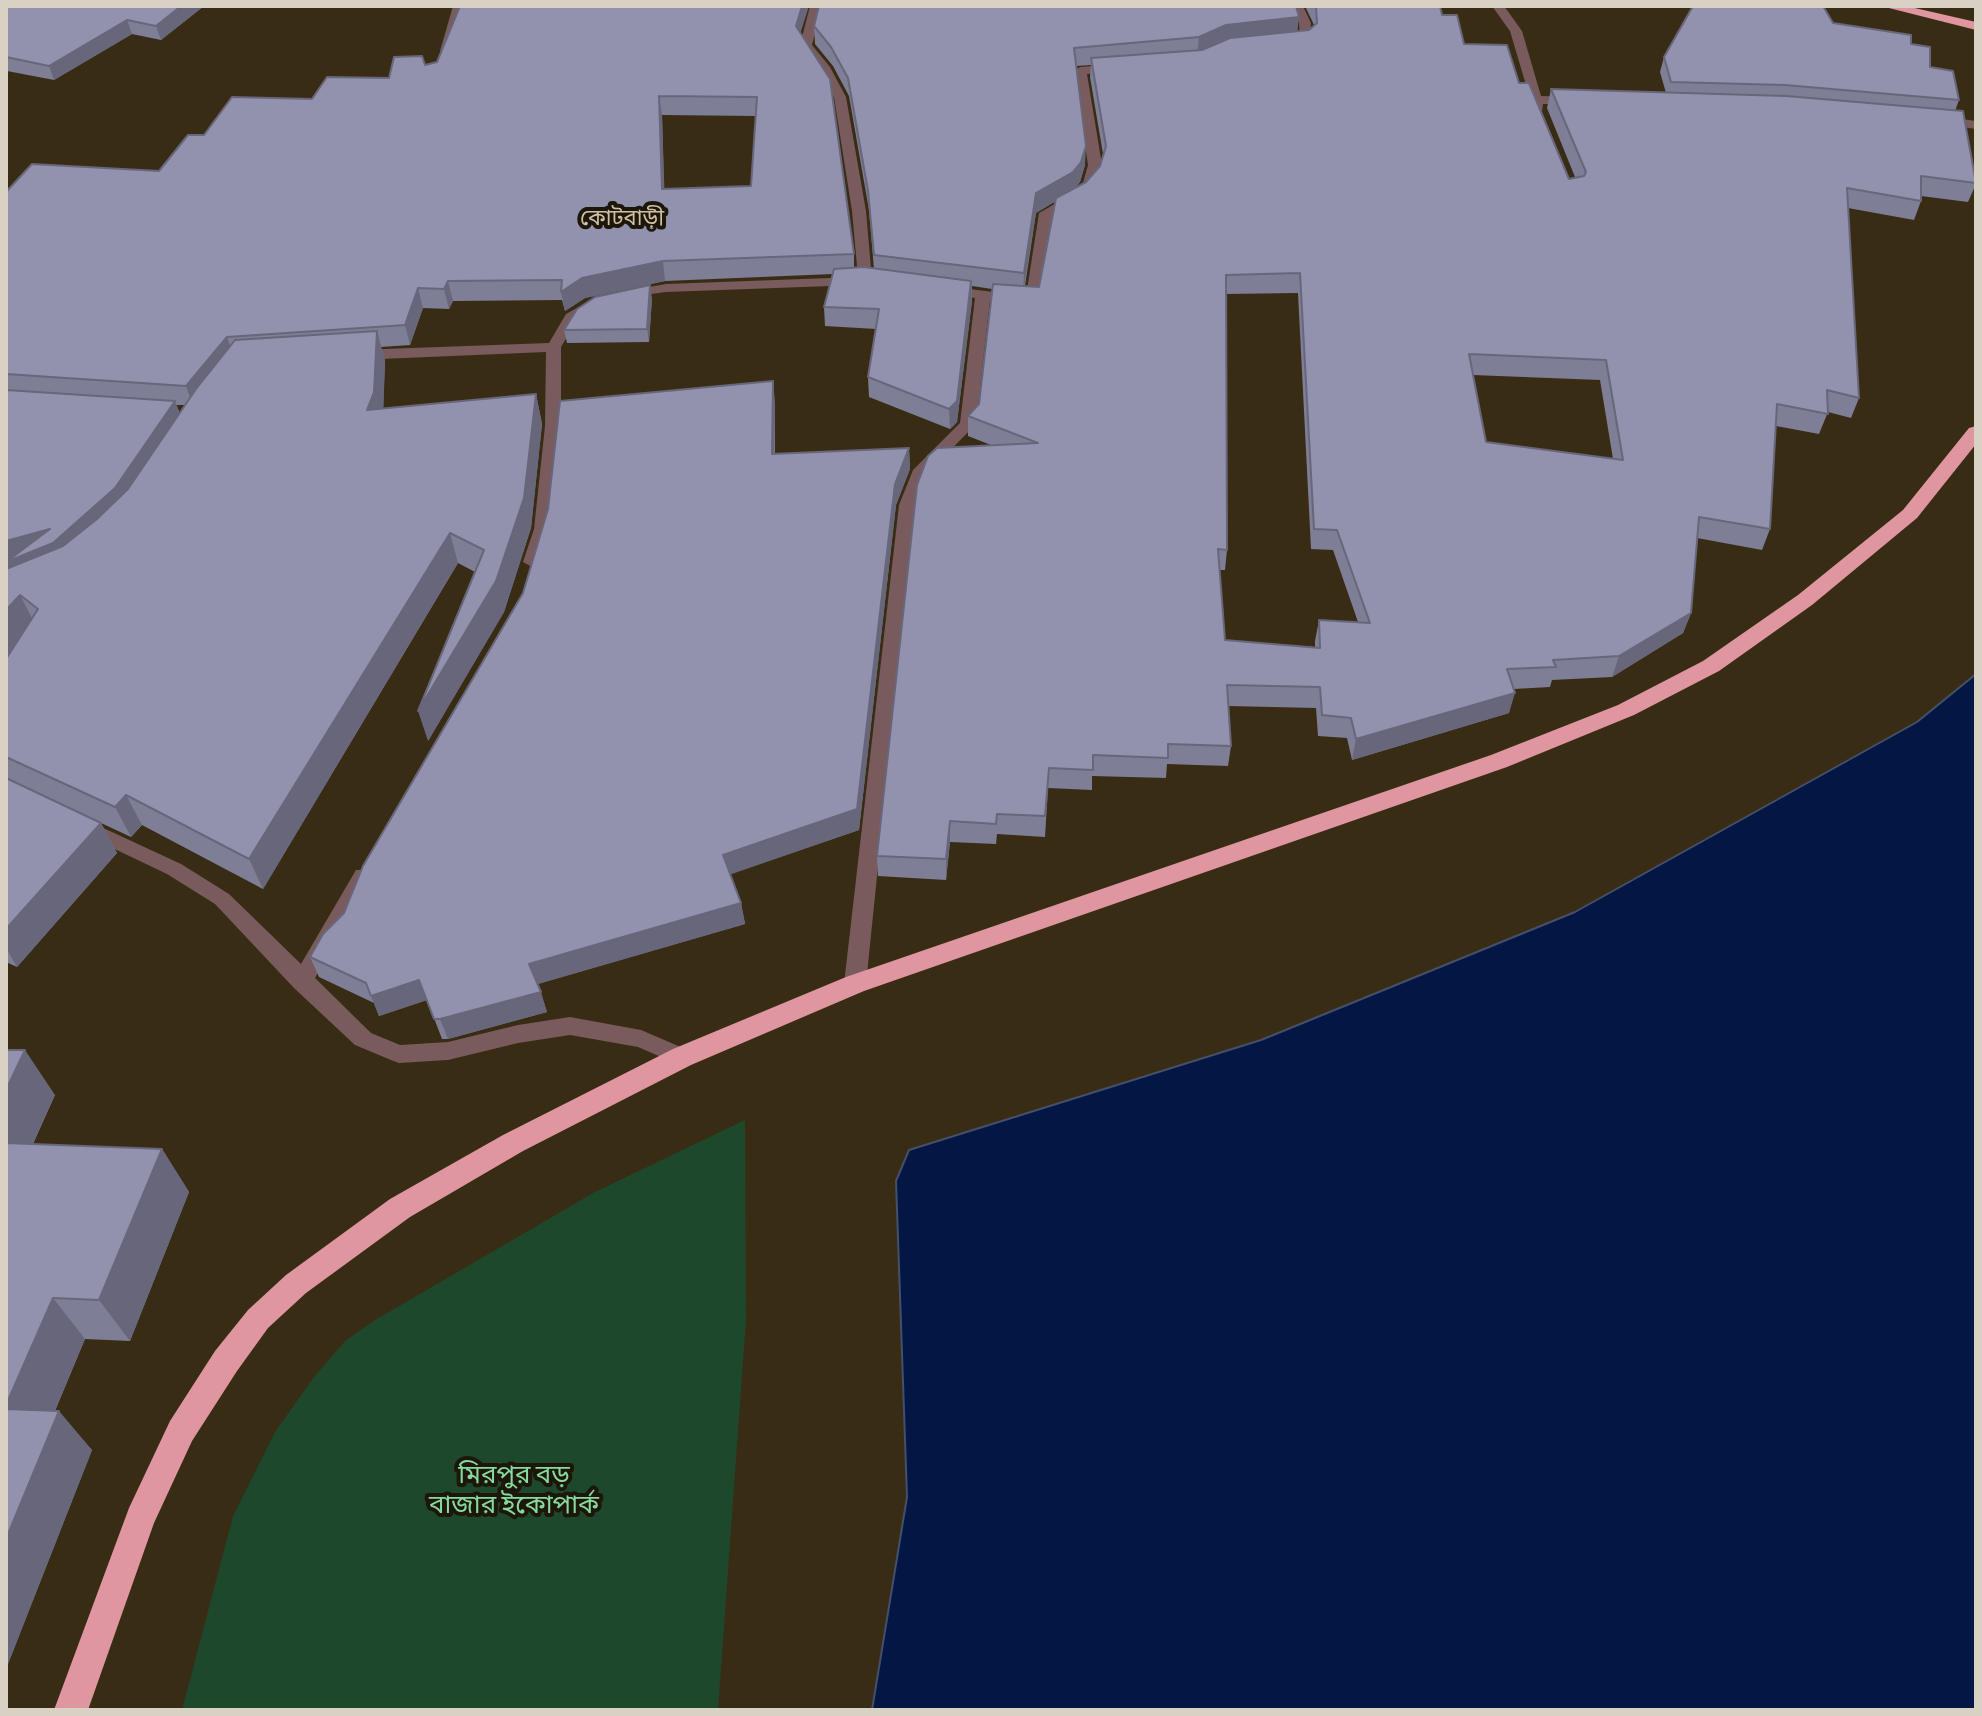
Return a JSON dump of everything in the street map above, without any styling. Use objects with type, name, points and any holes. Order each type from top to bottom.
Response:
[{"type":"highway","points":[[1888,6],[1976,28]]},
{"type":"highway","points":[[71,1710],[140,1519],[181,1431],[226,1361],[258,1319],[296,1284],[400,1208],[513,1143],[682,1057],[855,984],[1499,761],[1626,710],[1711,666],[1805,600],[1910,514],[1976,432]]},
{"type":"street","points":[[439,64],[459,6]]},
{"type":"street","points":[[528,575],[542,529],[553,426],[554,347],[571,317],[591,304],[666,288],[873,282],[840,97],[824,67],[806,45],[816,6]]},
{"type":"street","points":[[1277,44],[1306,41],[1305,23],[1297,6]]},
{"type":"street","points":[[1498,6],[1516,31],[1534,100],[1546,128]]},
{"type":"street","points":[[922,287],[1032,301],[1046,213],[1079,196],[1089,184],[1095,165],[1080,71],[1134,67]]},
{"type":"street","points":[[1534,100],[1595,102]]},
{"type":"street","points":[[1919,118],[1976,125]]},
{"type":"street","points":[[855,984],[907,505],[919,473],[968,424],[983,295]]},
{"type":"street","points":[[346,356],[554,347]]},
{"type":"street","points":[[62,815],[174,869],[222,899],[302,982],[363,1039],[399,1054],[448,1051],[518,1034],[570,1026],[641,1039],[682,1057]]},
{"type":"street","points":[[302,982],[371,861]]},
{"type":"green space","name":"মিরপুর বড় বাজার ইকোপার্ক","points":[[745,1120],[746,1319],[718,1710],[182,1710],[233,1516],[275,1432],[314,1377],[345,1341],[375,1320],[595,1192]]},
{"type":"water","points":[[1976,674],[1976,1710],[872,1710],[907,1497],[896,1181],[909,1150],[1261,1040],[1575,912],[1917,722]]},
{"type":"building","points":[[6,6],[181,6],[156,26],[127,20],[49,66],[6,57]]},
{"type":"building","points":[[460,6],[802,6],[796,26],[830,79],[854,254],[663,261],[582,278],[561,292],[562,280],[448,281],[444,289],[418,288],[405,325],[227,337],[186,386],[6,374],[6,192],[32,164],[159,171],[188,135],[204,135],[232,97],[312,99],[327,77],[389,78],[394,57],[422,56],[425,65],[437,62]],"holes":[[[659,96],[757,97],[751,186],[662,189]]]},
{"type":"building","points":[[819,6],[1296,6],[1299,17],[1226,25],[1199,37],[1074,48],[1086,146],[1081,162],[1073,172],[1036,193],[1024,273],[874,255],[868,191],[848,78],[831,47],[814,26]]},
{"type":"building","points":[[1316,6],[1440,6],[1442,15],[1457,15],[1464,44],[1507,45],[1519,83],[1529,83],[1569,179],[1584,176],[1586,172],[1551,89],[1786,96],[1963,111],[1976,183],[1921,176],[1921,201],[1847,188],[1859,398],[1827,390],[1828,414],[1777,404],[1770,529],[1699,517],[1691,613],[1619,656],[1553,660],[1556,667],[1507,669],[1515,693],[1356,739],[1351,718],[1322,715],[1320,687],[1227,685],[1231,746],[1168,744],[1168,758],[1093,755],[1093,770],[1049,768],[1045,816],[997,814],[996,824],[950,821],[946,859],[877,856],[917,485],[928,456],[937,448],[1038,443],[968,416],[979,404],[993,284],[1039,287],[1056,198],[1086,182],[1100,166],[1106,146],[1091,58],[1202,50],[1230,38],[1309,30],[1317,23]],"holes":[[[1300,273],[1314,529],[1337,530],[1370,623],[1319,620],[1320,648],[1225,640],[1218,549],[1227,550],[1226,275]],[[1469,354],[1606,360],[1623,460],[1486,442]]]},
{"type":"building","points":[[1693,6],[1823,6],[1833,23],[1911,35],[1911,44],[1930,47],[1930,67],[1953,71],[1959,100],[1785,85],[1671,82],[1664,57]]},
{"type":"building","points":[[864,267],[971,281],[957,401],[949,409],[868,377],[879,309],[824,307],[834,269]]},
{"type":"building","points":[[650,285],[647,329],[564,330],[577,309],[595,297]]},
{"type":"building","points":[[377,331],[374,392],[367,410],[536,394],[524,498],[496,581],[418,711],[484,550],[450,533],[249,859],[126,795],[115,807],[6,757],[6,659],[38,609],[20,595],[6,610],[6,569],[63,546],[128,489],[196,389],[235,340]]},
{"type":"building","points":[[773,381],[772,454],[909,448],[895,484],[857,809],[723,855],[741,903],[529,964],[541,992],[434,1019],[419,980],[371,996],[366,983],[310,957],[323,934],[344,913],[363,866],[523,593],[548,509],[560,401]]},
{"type":"building","points":[[6,390],[175,401],[115,488],[53,543],[6,562],[50,529],[6,541]]},
{"type":"building","points":[[6,778],[101,823],[6,929]]},
{"type":"building","points":[[6,1050],[25,1050],[6,1090]]},
{"type":"building","points":[[6,1143],[162,1149],[99,1300],[53,1298],[6,1405]]},
{"type":"building","points":[[6,1409],[59,1411],[6,1539]]},
{"type":"district","name":"কোটবাড়ী","points":[[622,220]]}]
